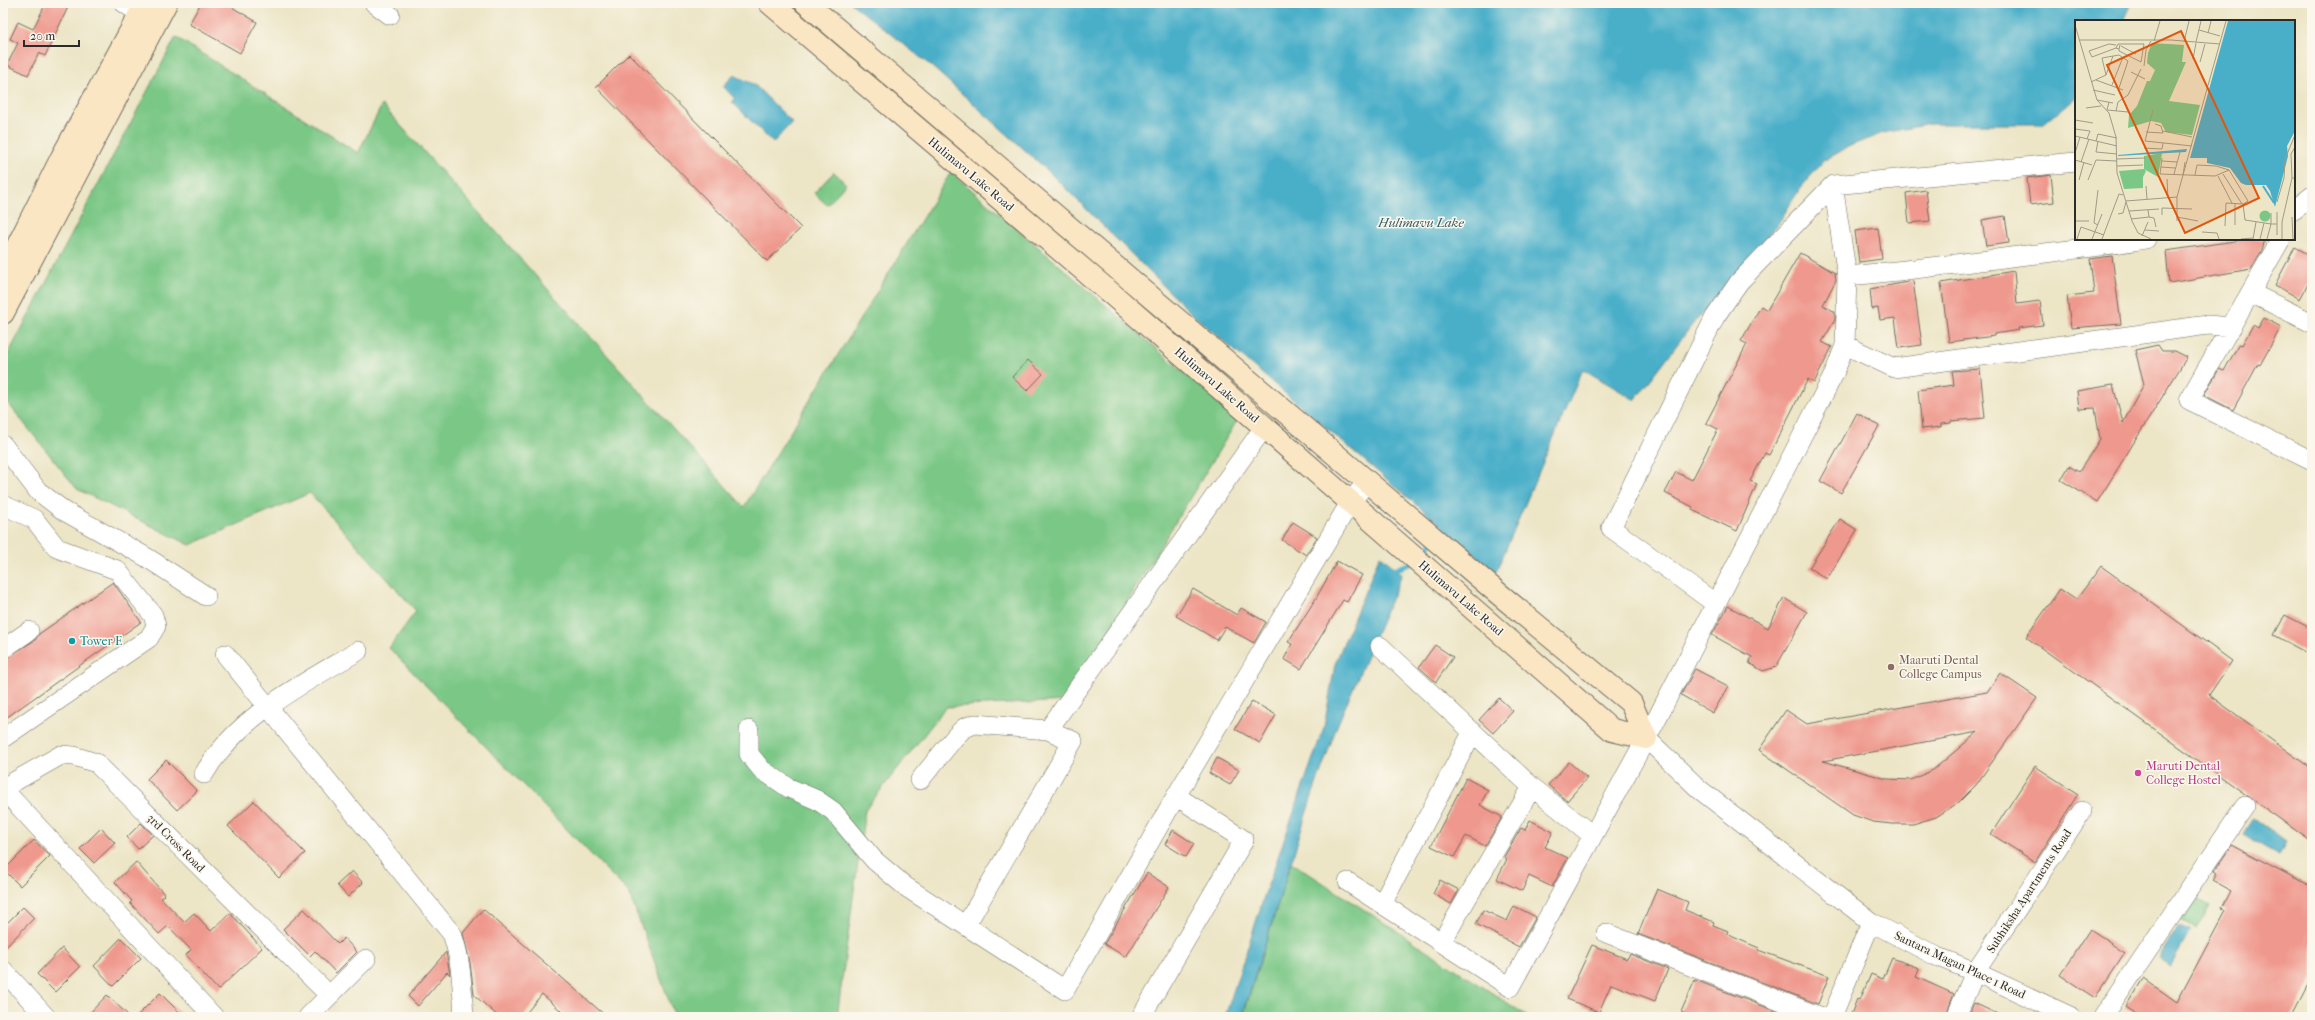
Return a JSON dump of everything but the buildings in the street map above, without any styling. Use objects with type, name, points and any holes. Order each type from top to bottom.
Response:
[{"type":"main road","points":[[3,275],[62,157],[141,11],[166,3]]},
{"type":"main road","name":"Hulimavu Lake Road","points":[[770,3],[1265,426],[1612,730],[1646,738]]},
{"type":"main road","name":"Hulimavu Lake Road","points":[[806,3],[1402,511],[1631,703],[1646,738]]},
{"type":"main road","points":[[3,313],[141,11]]},
{"type":"street","points":[[374,3],[390,15]]},
{"type":"street","points":[[1716,604],[1611,528],[1715,316],[1739,282],[1832,185],[2075,162]]},
{"type":"street","points":[[1348,882],[1510,987],[1646,738],[1716,604],[1827,388],[1845,345],[1847,276],[1832,185]]},
{"type":"street","points":[[2295,209],[2312,196]]},
{"type":"street","points":[[1847,276],[1921,270],[2028,255],[2102,247],[2140,240]]},
{"type":"street","points":[[2280,240],[2252,294],[2189,400],[2312,461]]},
{"type":"street","points":[[2252,294],[2312,323]]},
{"type":"street","points":[[1845,345],[1894,368],[2208,325],[2232,327]]},
{"type":"street","points":[[1048,730],[1265,426]]},
{"type":"street","points":[[3,445],[38,491],[64,511],[146,556],[206,596]]},
{"type":"street","points":[[749,730],[749,754],[762,770],[789,788],[816,800],[832,811],[874,860],[906,887],[1065,990],[1176,796],[1351,501],[1368,482]]},
{"type":"street","points":[[3,505],[34,520],[57,548],[117,570],[153,615],[156,626],[150,638],[3,738]]},
{"type":"street","points":[[3,649],[29,631]]},
{"type":"street","points":[[1380,646],[1472,733],[1532,787],[1592,835]]},
{"type":"street","points":[[204,774],[216,754],[269,706],[358,651]]},
{"type":"street","points":[[225,654],[269,706],[452,934],[458,951],[461,968],[464,1017]]},
{"type":"street","points":[[920,780],[955,737],[964,728],[975,724],[1048,730],[1073,742],[966,925]]},
{"type":"street","points":[[1382,904],[1472,733]]},
{"type":"street","name":"Santara Magan Place 1 Road","points":[[1646,738],[1699,789],[1871,922],[1936,956],[1975,972],[2072,1017]]},
{"type":"street","name":"3rd Cross Road","points":[[3,789],[61,755],[74,756],[96,763],[329,996]]},
{"type":"street","points":[[1441,943],[1532,787]]},
{"type":"street","points":[[3,789],[214,1017]]},
{"type":"street","points":[[1141,1017],[1244,840],[1176,796]]},
{"type":"street","points":[[2103,1017],[2245,806]]},
{"type":"street","name":"Subhiksha Apartments Road","points":[[1956,1017],[1975,972],[2082,810]]},
{"type":"street","points":[[1832,1017],[1871,922]]},
{"type":"street","points":[[1606,933],[1821,1017]]},
{"type":"street","points":[[308,1017],[366,959]]},
{"type":"street","points":[[3,970],[46,1017]]},
{"type":"green space","points":[[176,37],[358,153],[382,105],[744,507],[951,172],[1238,419],[1067,701],[946,707],[865,810],[837,1017],[675,1017],[629,893],[389,648],[416,611],[310,493],[190,545],[77,489],[3,397],[3,364]]},
{"type":"green space","points":[[834,172],[846,184],[827,205],[814,193]]},
{"type":"green space","points":[[1291,862],[1529,1017],[1243,1017]]},
{"type":"green space","points":[[2193,896],[2210,906],[2196,929],[2180,919]]},
{"type":"water","name":"Hulimavu Lake","points":[[851,3],[2132,3],[2124,20],[2075,20],[2075,98],[2044,124],[1930,124],[1883,133],[1850,146],[1823,161],[1799,190],[1778,224],[1695,321],[1635,400],[1583,369],[1496,572],[1194,316],[1046,169],[930,65]]},
{"type":"water","points":[[734,75],[755,85],[792,122],[773,143],[732,102],[735,99],[723,86]]},
{"type":"water","points":[[1380,555],[1402,574],[1337,726],[1311,799],[1242,1017],[1225,1017],[1267,888],[1324,727],[1335,664]]},
{"type":"water","points":[[2253,818],[2286,842],[2279,855],[2243,834]]},
{"type":"water","points":[[2178,925],[2190,931],[2170,966],[2159,959]]},
{"type":"waterway","points":[[1438,536],[1445,529]]},
{"type":"waterway","points":[[1418,556],[1432,543]]},
{"type":"waterway","points":[[1391,571],[1412,563]]},
{"type":"place","name":"Tower E","points":[[72,641]]},
{"type":"place","name":"Maaruti Dental College Campus","points":[[1891,667]]},
{"type":"place","name":"Maruti Dental College Hostel","points":[[2138,773]]}]
